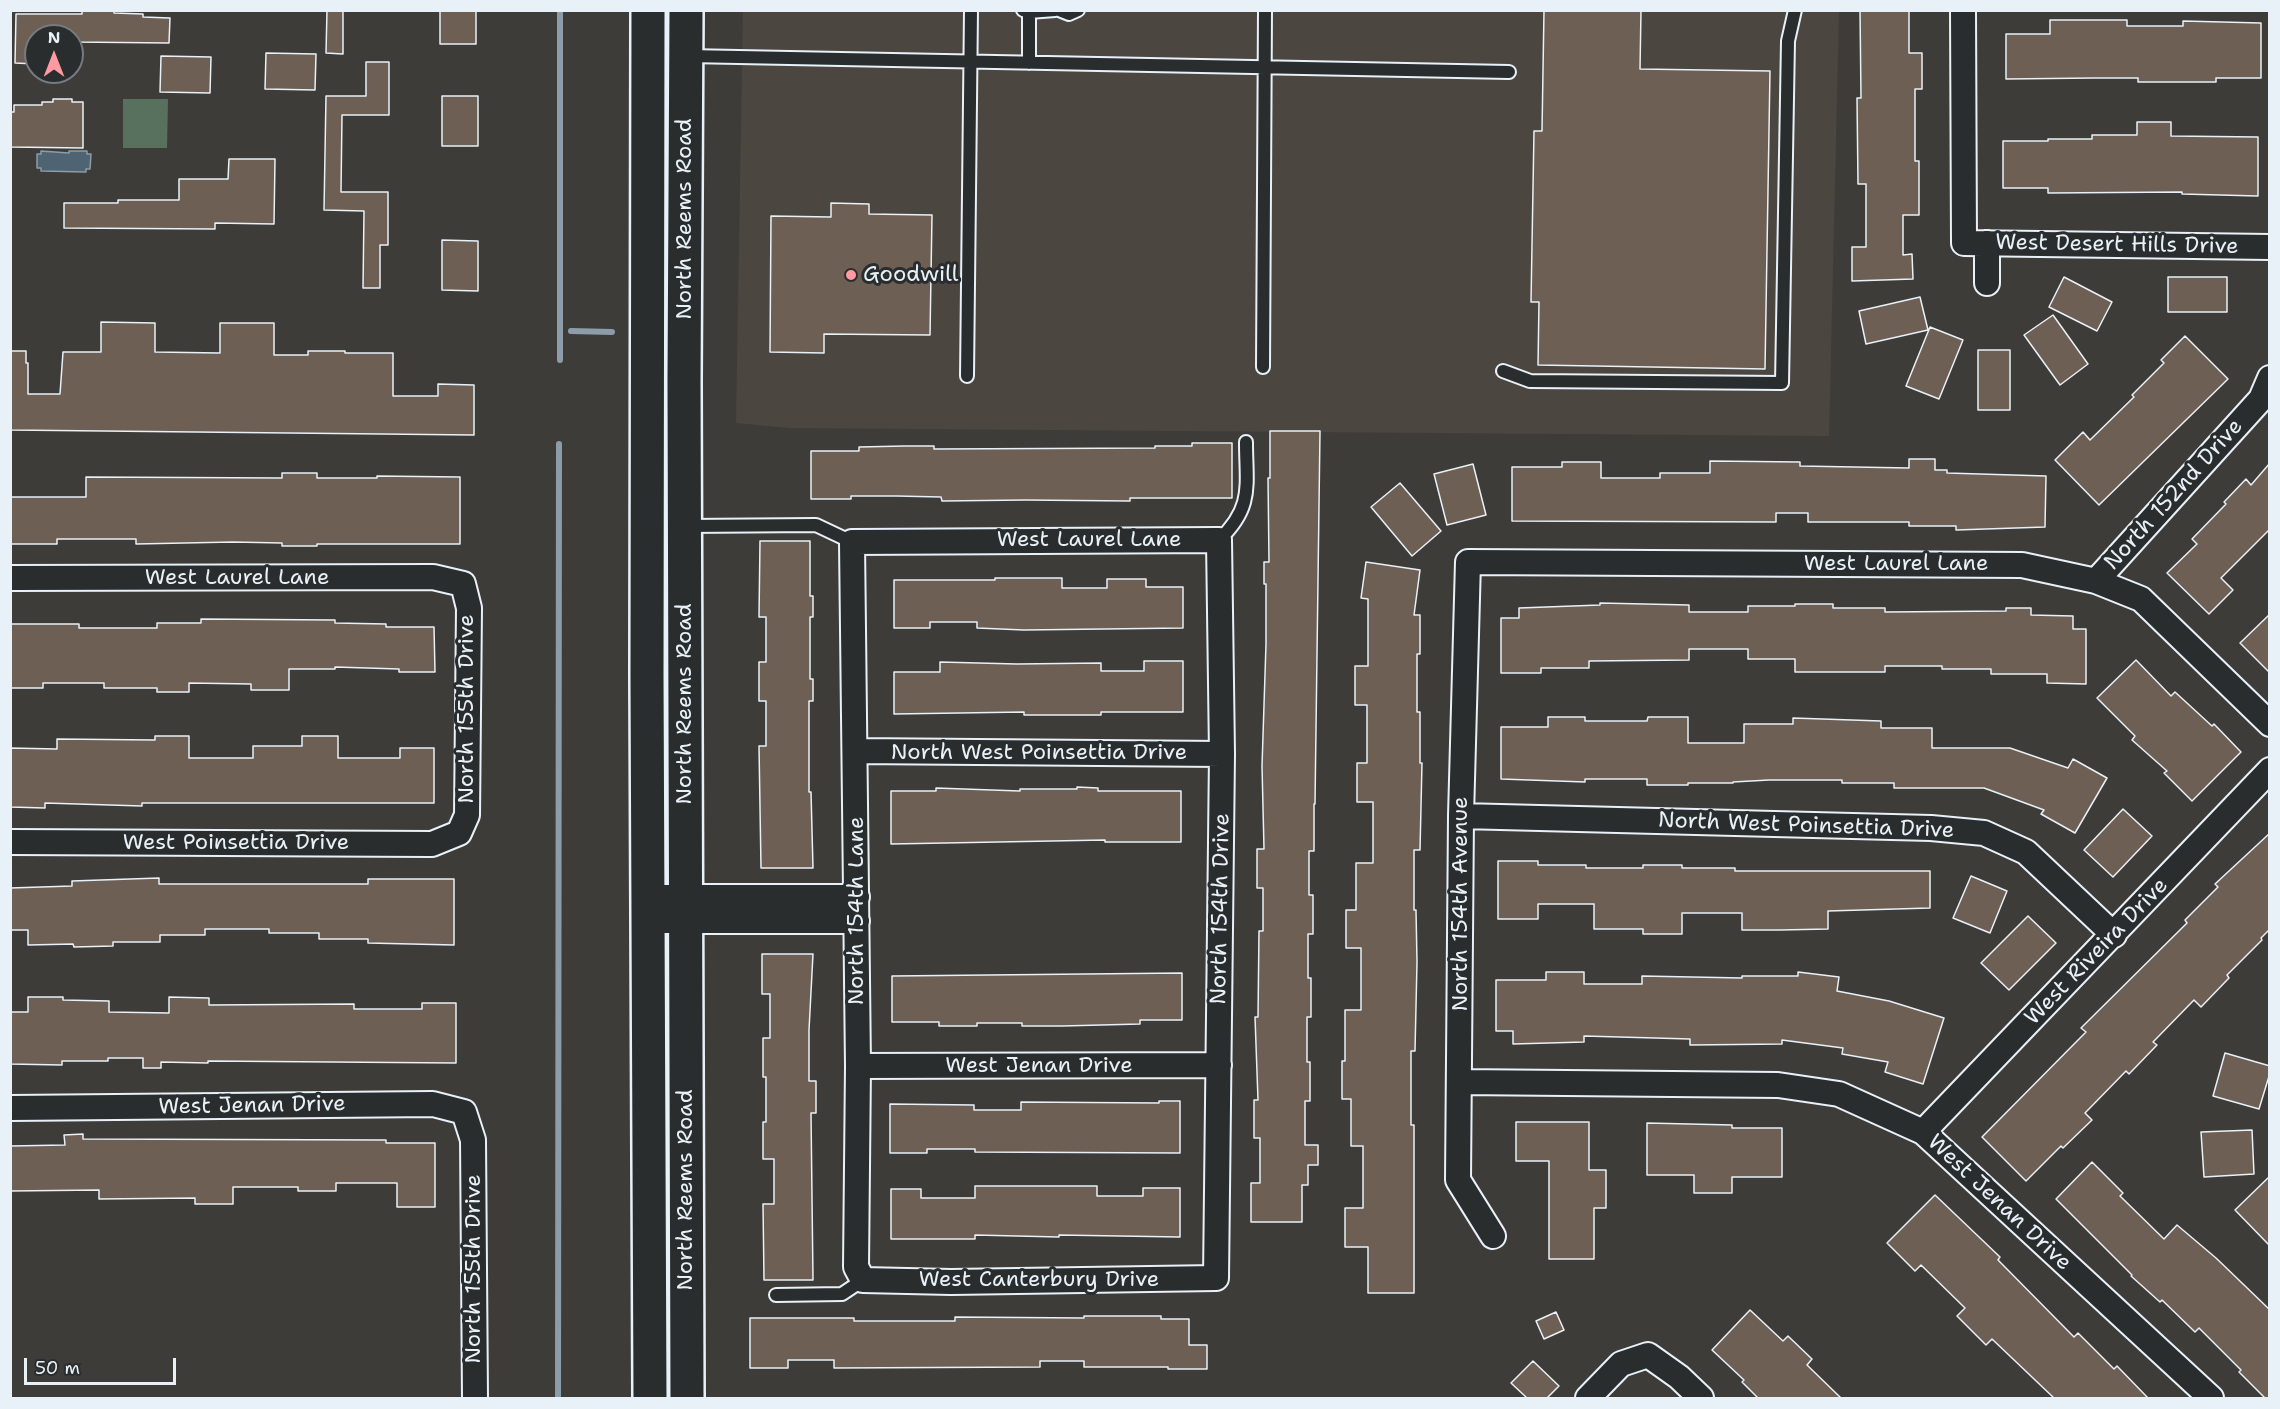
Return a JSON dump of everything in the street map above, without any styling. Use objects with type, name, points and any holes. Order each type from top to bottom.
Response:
[{"type":"main road","name":"North Reems Road","points":[[648,10],[650,1398]]},
{"type":"main road","name":"North Reems Road","points":[[686,10],[684,381],[687,1398]]},
{"type":"main road","points":[[648,381],[684,381]]},
{"type":"street","points":[[1963,10],[1976,243],[1987,283]]},
{"type":"street","name":"West Desert Hills Drive","points":[[1976,243],[2270,247]]},
{"type":"street","name":"North 152nd Drive","points":[[2096,581],[2261,399],[2270,378]]},
{"type":"street","name":"West Laurel Lane","points":[[852,542],[1219,540]]},
{"type":"street","name":"North 154th Drive","points":[[1216,1278],[1222,754],[1219,540]]},
{"type":"street","name":"North 154th Lane","points":[[852,542],[858,1066],[856,1267],[862,1280]]},
{"type":"street","name":"West Laurel Lane","points":[[1468,562],[2022,565],[2096,581],[2141,599],[2270,724]]},
{"type":"street","name":"North 154th Avenue","points":[[1468,562],[1461,816],[1458,1180],[1493,1236]]},
{"type":"street","name":"West Laurel Lane","points":[[10,578],[434,577],[463,584]]},
{"type":"street","name":"North 155th Drive","points":[[459,833],[467,815],[469,608],[463,584]]},
{"type":"street","name":"North West Poinsettia Drive","points":[[856,751],[1222,754]]},
{"type":"street","name":"West Riveira Drive","points":[[1923,1132],[2270,770]]},
{"type":"street","name":"North West Poinsettia Drive","points":[[1461,816],[1931,828],[1984,833],[2026,852],[2114,935]]},
{"type":"street","name":"West Poinsettia Drive","points":[[10,842],[432,844],[459,833]]},
{"type":"street","points":[[648,909],[685,909],[857,897]]},
{"type":"street","points":[[685,909],[857,921]]},
{"type":"street","name":"West Jenan Drive","points":[[858,1066],[1219,1065]]},
{"type":"street","name":"West Jenan Drive","points":[[1460,1082],[1778,1085],[1839,1094],[1923,1132],[2211,1398]]},
{"type":"street","name":"West Jenan Drive","points":[[10,1108],[433,1104],[464,1112],[473,1140]]},
{"type":"street","name":"North 155th Drive","points":[[473,1140],[475,1398]]},
{"type":"street","name":"West Canterbury Drive","points":[[862,1280],[951,1282],[1216,1278]]},
{"type":"street","points":[[1588,1398],[1621,1364],[1648,1355],[1679,1377],[1701,1398]]},
{"type":"lane","points":[[967,376],[971,10]]},
{"type":"lane","points":[[1029,63],[1026,11],[1057,10],[1069,14],[1078,10]]},
{"type":"lane","points":[[1263,367],[1265,10]]},
{"type":"lane","points":[[1503,370],[1530,381],[1782,383],[1788,41],[1795,10]]},
{"type":"lane","points":[[686,56],[1509,72]]},
{"type":"lane","points":[[1219,540],[1236,524],[1247,498],[1246,442]]},
{"type":"lane","points":[[685,526],[816,525],[852,542]]},
{"type":"lane","points":[[776,1295],[842,1294],[862,1280]]},
{"type":"shaded area","points":[[743,11],[1839,11],[1829,436],[790,428],[736,423]]},
{"type":"green space","points":[[123,99],[168,99],[167,148],[123,148]]},
{"type":"water","points":[[41,151],[69,153],[69,151],[87,151],[87,154],[91,154],[90,169],[86,169],[86,172],[41,171],[41,168],[37,168],[37,154],[41,154]]},
{"type":"building","points":[[82,10],[114,10],[114,13],[170,18],[169,43],[84,42],[84,24],[24,24],[24,63],[15,63],[16,14],[82,14]]},
{"type":"building","points":[[327,10],[343,10],[343,54],[326,53]]},
{"type":"building","points":[[440,10],[476,10],[476,44],[440,44]]},
{"type":"building","points":[[1544,10],[1641,10],[1640,69],[1770,71],[1765,369],[1538,365],[1539,302],[1531,302],[1534,131],[1542,131]]},
{"type":"building","points":[[1860,10],[1909,10],[1909,53],[1922,53],[1922,89],[1915,89],[1915,161],[1919,161],[1919,215],[1903,215],[1903,255],[1912,254],[1913,279],[1852,281],[1852,247],[1866,247],[1866,184],[1858,184],[1857,98],[1861,98]]},
{"type":"building","points":[[2050,20],[2127,20],[2127,26],[2183,26],[2183,21],[2261,23],[2261,78],[2216,78],[2216,82],[2138,82],[2138,78],[2006,79],[2006,34],[2050,34]]},
{"type":"building","points":[[266,53],[316,54],[315,90],[265,89]]},
{"type":"building","points":[[161,56],[211,57],[210,93],[160,92]]},
{"type":"building","points":[[366,62],[389,62],[389,115],[342,115],[341,192],[388,192],[388,245],[380,245],[380,288],[363,288],[364,211],[324,210],[326,96],[366,96]]},
{"type":"building","points":[[442,96],[478,96],[478,146],[442,146]]},
{"type":"building","points":[[53,99],[72,99],[72,102],[83,102],[83,148],[11,147],[10,112],[14,112],[14,105],[42,105],[42,102],[53,102]]},
{"type":"building","points":[[2137,122],[2171,122],[2171,136],[2258,137],[2258,196],[2182,194],[2182,192],[2048,193],[2048,188],[2003,188],[2003,141],[2092,139],[2092,135],[2137,135]]},
{"type":"building","points":[[229,159],[275,159],[274,224],[215,223],[215,229],[64,228],[64,203],[179,200],[179,179],[228,179]]},
{"type":"building","name":"Goodwill","points":[[831,203],[869,204],[869,214],[932,215],[930,335],[824,334],[824,353],[770,352],[771,216],[831,217]]},
{"type":"building","points":[[442,240],[478,241],[478,291],[442,290]]},
{"type":"building","points":[[2064,277],[2112,302],[2097,331],[2049,307]]},
{"type":"building","points":[[2168,277],[2227,277],[2227,312],[2168,312]]},
{"type":"building","points":[[1920,297],[1928,330],[1866,344],[1859,311]]},
{"type":"building","points":[[2053,315],[2088,364],[2060,385],[2024,335]]},
{"type":"building","points":[[101,322],[155,323],[155,352],[220,353],[220,323],[274,323],[274,355],[308,355],[308,351],[393,353],[393,396],[438,396],[438,384],[474,385],[474,435],[10,430],[10,351],[26,351],[28,394],[60,394],[63,352],[101,352]]},
{"type":"building","points":[[1930,327],[1963,340],[1939,399],[1906,386]]},
{"type":"building","points":[[2185,336],[2228,379],[2099,505],[2055,460],[2083,432],[2090,440],[2134,397],[2132,395],[2164,363],[2161,360]]},
{"type":"building","points":[[1978,350],[2010,350],[2010,410],[1978,410]]},
{"type":"building","points":[[1270,431],[1320,431],[1314,851],[1309,851],[1309,895],[1313,895],[1313,934],[1308,934],[1311,1017],[1307,1017],[1307,1062],[1310,1062],[1310,1101],[1305,1101],[1305,1145],[1318,1145],[1318,1165],[1308,1165],[1308,1185],[1302,1185],[1302,1222],[1251,1222],[1251,1183],[1260,1183],[1260,1138],[1254,1138],[1254,1100],[1258,1100],[1255,1017],[1258,1017],[1259,931],[1263,931],[1263,888],[1257,888],[1257,849],[1264,849],[1262,766],[1266,584],[1264,584],[1264,562],[1269,562]]},
{"type":"building","points":[[1192,443],[1232,443],[1232,498],[1130,498],[1130,501],[942,501],[941,497],[851,496],[851,499],[811,499],[811,451],[859,451],[859,447],[904,446],[934,446],[934,449],[1155,448],[1155,446],[1192,446]]},
{"type":"building","points":[[1909,459],[1935,459],[1935,470],[1947,470],[1947,473],[2046,476],[2045,527],[1956,530],[1956,526],[1909,526],[1909,522],[1808,522],[1808,513],[1776,513],[1776,522],[1512,521],[1512,467],[1562,467],[1562,462],[1601,462],[1601,478],[1660,478],[1660,473],[1710,473],[1710,461],[1800,462],[1800,466],[1909,468]]},
{"type":"building","points":[[2270,463],[2270,529],[2221,578],[2233,590],[2209,614],[2167,573],[2197,544],[2192,539],[2226,504],[2224,502],[2246,479],[2251,485]]},
{"type":"building","points":[[1473,464],[1486,515],[1447,525],[1434,474]]},
{"type":"building","points":[[282,473],[317,473],[317,478],[460,477],[460,544],[282,546],[282,543],[136,544],[136,539],[57,539],[57,544],[10,544],[10,497],[86,497],[86,477],[282,478]]},
{"type":"building","points":[[1400,483],[1441,531],[1412,556],[1371,507]]},
{"type":"building","points":[[760,541],[810,541],[810,596],[813,596],[813,617],[810,617],[810,679],[813,679],[813,701],[809,701],[809,792],[811,792],[813,868],[761,868],[759,746],[766,746],[766,701],[759,701],[759,662],[766,662],[766,617],[759,617]]},
{"type":"building","points":[[1366,562],[1420,570],[1414,615],[1420,615],[1417,712],[1420,712],[1420,763],[1422,763],[1420,850],[1414,850],[1417,962],[1415,1051],[1411,1051],[1411,1125],[1414,1125],[1414,1293],[1368,1293],[1368,1247],[1345,1247],[1345,1208],[1363,1208],[1363,1146],[1351,1146],[1351,1099],[1342,1099],[1342,1061],[1345,1061],[1345,1010],[1361,1010],[1361,948],[1346,948],[1346,910],[1356,910],[1356,863],[1373,863],[1373,802],[1357,802],[1357,763],[1367,763],[1367,705],[1355,705],[1355,666],[1368,666],[1368,599],[1361,598]]},
{"type":"building","points":[[995,578],[1062,578],[1062,588],[1107,588],[1107,579],[1146,579],[1146,587],[1183,587],[1183,628],[1024,630],[977,628],[977,622],[930,622],[930,628],[894,628],[894,580],[995,580]]},
{"type":"building","points":[[1600,603],[1689,605],[1689,612],[1748,612],[1748,606],[1795,606],[1795,604],[1833,604],[1833,608],[1885,608],[1885,612],[2006,611],[2006,608],[2031,608],[2031,615],[2073,616],[2073,629],[2086,629],[2086,684],[2047,683],[2047,674],[1991,674],[1991,669],[1942,669],[1942,666],[1885,666],[1885,672],[1795,672],[1795,659],[1748,659],[1748,649],[1689,649],[1689,660],[1589,661],[1589,668],[1541,668],[1541,673],[1501,673],[1501,618],[1519,618],[1519,608],[1600,605]]},
{"type":"building","points":[[2270,614],[2270,673],[2240,643]]},
{"type":"building","points":[[201,619],[335,620],[335,623],[386,624],[386,627],[434,627],[435,672],[335,667],[335,669],[289,669],[289,690],[251,690],[251,684],[189,683],[189,692],[157,692],[157,688],[104,688],[104,683],[43,683],[43,688],[10,688],[10,624],[79,624],[79,628],[157,628],[157,623],[201,623]]},
{"type":"building","points":[[2136,660],[2171,696],[2175,692],[2212,726],[2214,724],[2241,752],[2192,801],[2164,773],[2167,771],[2132,740],[2135,736],[2097,698]]},
{"type":"building","points":[[1144,661],[1183,661],[1183,712],[1101,712],[1101,715],[1024,715],[1024,712],[894,714],[894,672],[940,672],[940,662],[1101,663],[1101,671],[1144,671]]},
{"type":"building","points":[[1548,717],[1585,717],[1585,721],[1647,721],[1648,717],[1688,717],[1688,743],[1744,743],[1744,724],[1793,724],[1793,718],[1881,721],[1881,728],[1932,728],[1932,748],[2010,748],[2068,768],[2073,759],[2107,778],[2075,833],[2041,814],[2044,810],[1984,788],[1894,788],[1894,783],[1842,783],[1842,780],[1769,780],[1647,785],[1647,779],[1585,779],[1585,782],[1501,779],[1501,727],[1548,727]]},
{"type":"building","points":[[155,736],[189,736],[189,758],[253,758],[253,746],[302,746],[302,736],[338,736],[338,758],[400,758],[400,748],[434,748],[434,803],[142,803],[142,806],[45,803],[45,808],[10,807],[10,748],[57,749],[57,739],[155,740]]},
{"type":"building","points":[[1077,787],[1098,788],[1098,791],[1181,791],[1181,842],[1105,842],[1105,840],[891,844],[891,791],[936,791],[936,788],[1020,791],[1020,789],[1077,789]]},
{"type":"building","points":[[2123,809],[2152,836],[2113,877],[2084,850]]},
{"type":"building","points":[[2270,833],[2270,929],[2201,1007],[2194,1000],[2153,1042],[2157,1045],[2129,1074],[2126,1071],[2085,1113],[2092,1120],[2063,1148],[2061,1146],[2026,1181],[1982,1137],[2086,1032],[2081,1028],[2187,923],[2185,920],[2218,887],[2215,884]]},
{"type":"building","points":[[1498,861],[1538,861],[1538,865],[1586,865],[1586,868],[1682,865],[1682,868],[1735,868],[1735,871],[1930,871],[1930,908],[1828,911],[1828,929],[1780,930],[1742,930],[1742,913],[1682,913],[1682,934],[1643,934],[1643,929],[1594,929],[1594,904],[1538,904],[1538,919],[1498,919]]},
{"type":"building","points":[[1971,876],[2007,891],[1990,933],[1953,918]]},
{"type":"building","points":[[159,878],[159,884],[368,884],[368,879],[454,879],[454,945],[368,943],[368,939],[319,939],[319,933],[269,933],[269,929],[205,929],[205,935],[160,935],[160,942],[113,942],[113,946],[74,947],[73,944],[28,945],[28,930],[10,930],[10,888],[72,886],[72,881]]},
{"type":"building","points":[[2028,916],[2056,943],[2009,990],[1981,963]]},
{"type":"building","points":[[762,954],[813,954],[809,1081],[816,1081],[816,1113],[811,1113],[813,1280],[764,1280],[763,1204],[774,1204],[774,1159],[763,1159],[766,1077],[763,1077],[763,1038],[770,1038],[770,994],[762,994]]},
{"type":"building","points":[[1546,972],[1584,972],[1584,984],[1642,984],[1642,976],[1742,978],[1742,976],[1798,976],[1798,972],[1839,977],[1837,991],[1889,1001],[1944,1018],[1923,1084],[1885,1072],[1888,1062],[1842,1054],[1843,1048],[1782,1040],[1782,1044],[1690,1045],[1690,1039],[1584,1036],[1584,1042],[1513,1044],[1513,1031],[1496,1031],[1496,980],[1546,980]]},
{"type":"building","points":[[1182,973],[1182,1020],[1140,1020],[1140,1024],[1062,1026],[977,1023],[977,1026],[939,1026],[939,1022],[892,1022],[892,976]]},
{"type":"building","points":[[28,997],[109,1001],[109,1012],[169,1013],[169,997],[209,998],[209,1005],[354,1004],[354,1009],[422,1009],[422,1003],[456,1003],[456,1063],[208,1061],[208,1063],[161,1062],[161,1068],[143,1068],[143,1058],[108,1058],[108,1061],[62,1061],[62,1065],[10,1064],[10,1012],[28,1012]]},
{"type":"building","points":[[2225,1053],[2270,1066],[2259,1109],[2213,1096]]},
{"type":"building","points":[[1159,1101],[1180,1101],[1180,1153],[975,1152],[975,1149],[927,1149],[927,1153],[890,1153],[890,1104],[974,1105],[974,1110],[1021,1110],[1021,1102],[1159,1103]]},
{"type":"building","points":[[1516,1122],[1589,1122],[1589,1170],[1606,1170],[1606,1208],[1594,1208],[1594,1259],[1549,1259],[1549,1161],[1516,1161]]},
{"type":"building","points":[[1647,1123],[1732,1125],[1732,1128],[1782,1128],[1782,1177],[1732,1177],[1732,1193],[1694,1193],[1694,1175],[1647,1175]]},
{"type":"building","points":[[2252,1130],[2254,1174],[2204,1177],[2201,1132]]},
{"type":"building","points":[[83,1134],[83,1139],[386,1140],[386,1143],[435,1143],[435,1207],[397,1207],[397,1183],[336,1183],[336,1191],[298,1191],[298,1187],[233,1187],[233,1204],[195,1204],[195,1198],[99,1199],[99,1190],[10,1191],[10,1146],[65,1145],[64,1135]]},
{"type":"building","points":[[2092,1162],[2123,1193],[2120,1196],[2164,1239],[2177,1225],[2216,1258],[2270,1310],[2270,1398],[2265,1398],[2199,1328],[2195,1332],[2162,1300],[2160,1302],[2131,1276],[2056,1199]]},
{"type":"building","points":[[2270,1176],[2270,1246],[2235,1210]]},
{"type":"building","points":[[975,1186],[1097,1186],[1097,1196],[1143,1196],[1143,1188],[1180,1188],[1180,1237],[975,1235],[975,1239],[891,1239],[891,1189],[921,1189],[921,1198],[975,1198]]},
{"type":"building","points":[[1935,1195],[2000,1257],[1998,1260],[2074,1337],[2078,1333],[2114,1369],[2117,1366],[2148,1398],[2054,1398],[1992,1339],[1986,1345],[1957,1316],[1965,1308],[1921,1265],[1915,1271],[1887,1243]]},
{"type":"building","points":[[1750,1310],[1783,1341],[1788,1336],[1812,1359],[1807,1365],[1841,1398],[1758,1398],[1742,1382],[1744,1380],[1712,1350]]},
{"type":"building","points":[[1556,1312],[1564,1330],[1544,1339],[1536,1321]]},
{"type":"building","points":[[1084,1316],[1161,1316],[1161,1319],[1189,1319],[1189,1345],[1207,1345],[1207,1369],[1084,1367],[1084,1361],[1040,1361],[1040,1367],[834,1368],[834,1360],[788,1360],[788,1368],[750,1368],[750,1318],[955,1321],[955,1317],[1084,1318]]},
{"type":"building","points":[[1533,1361],[1559,1386],[1547,1398],[1527,1398],[1511,1383]]},
{"type":"waterway","points":[[560,10],[560,360]]},
{"type":"waterway","points":[[571,331],[612,332]]},
{"type":"waterway","points":[[558,1398],[559,444]]},
{"type":"place","name":"Goodwill","points":[[851,275]]}]
